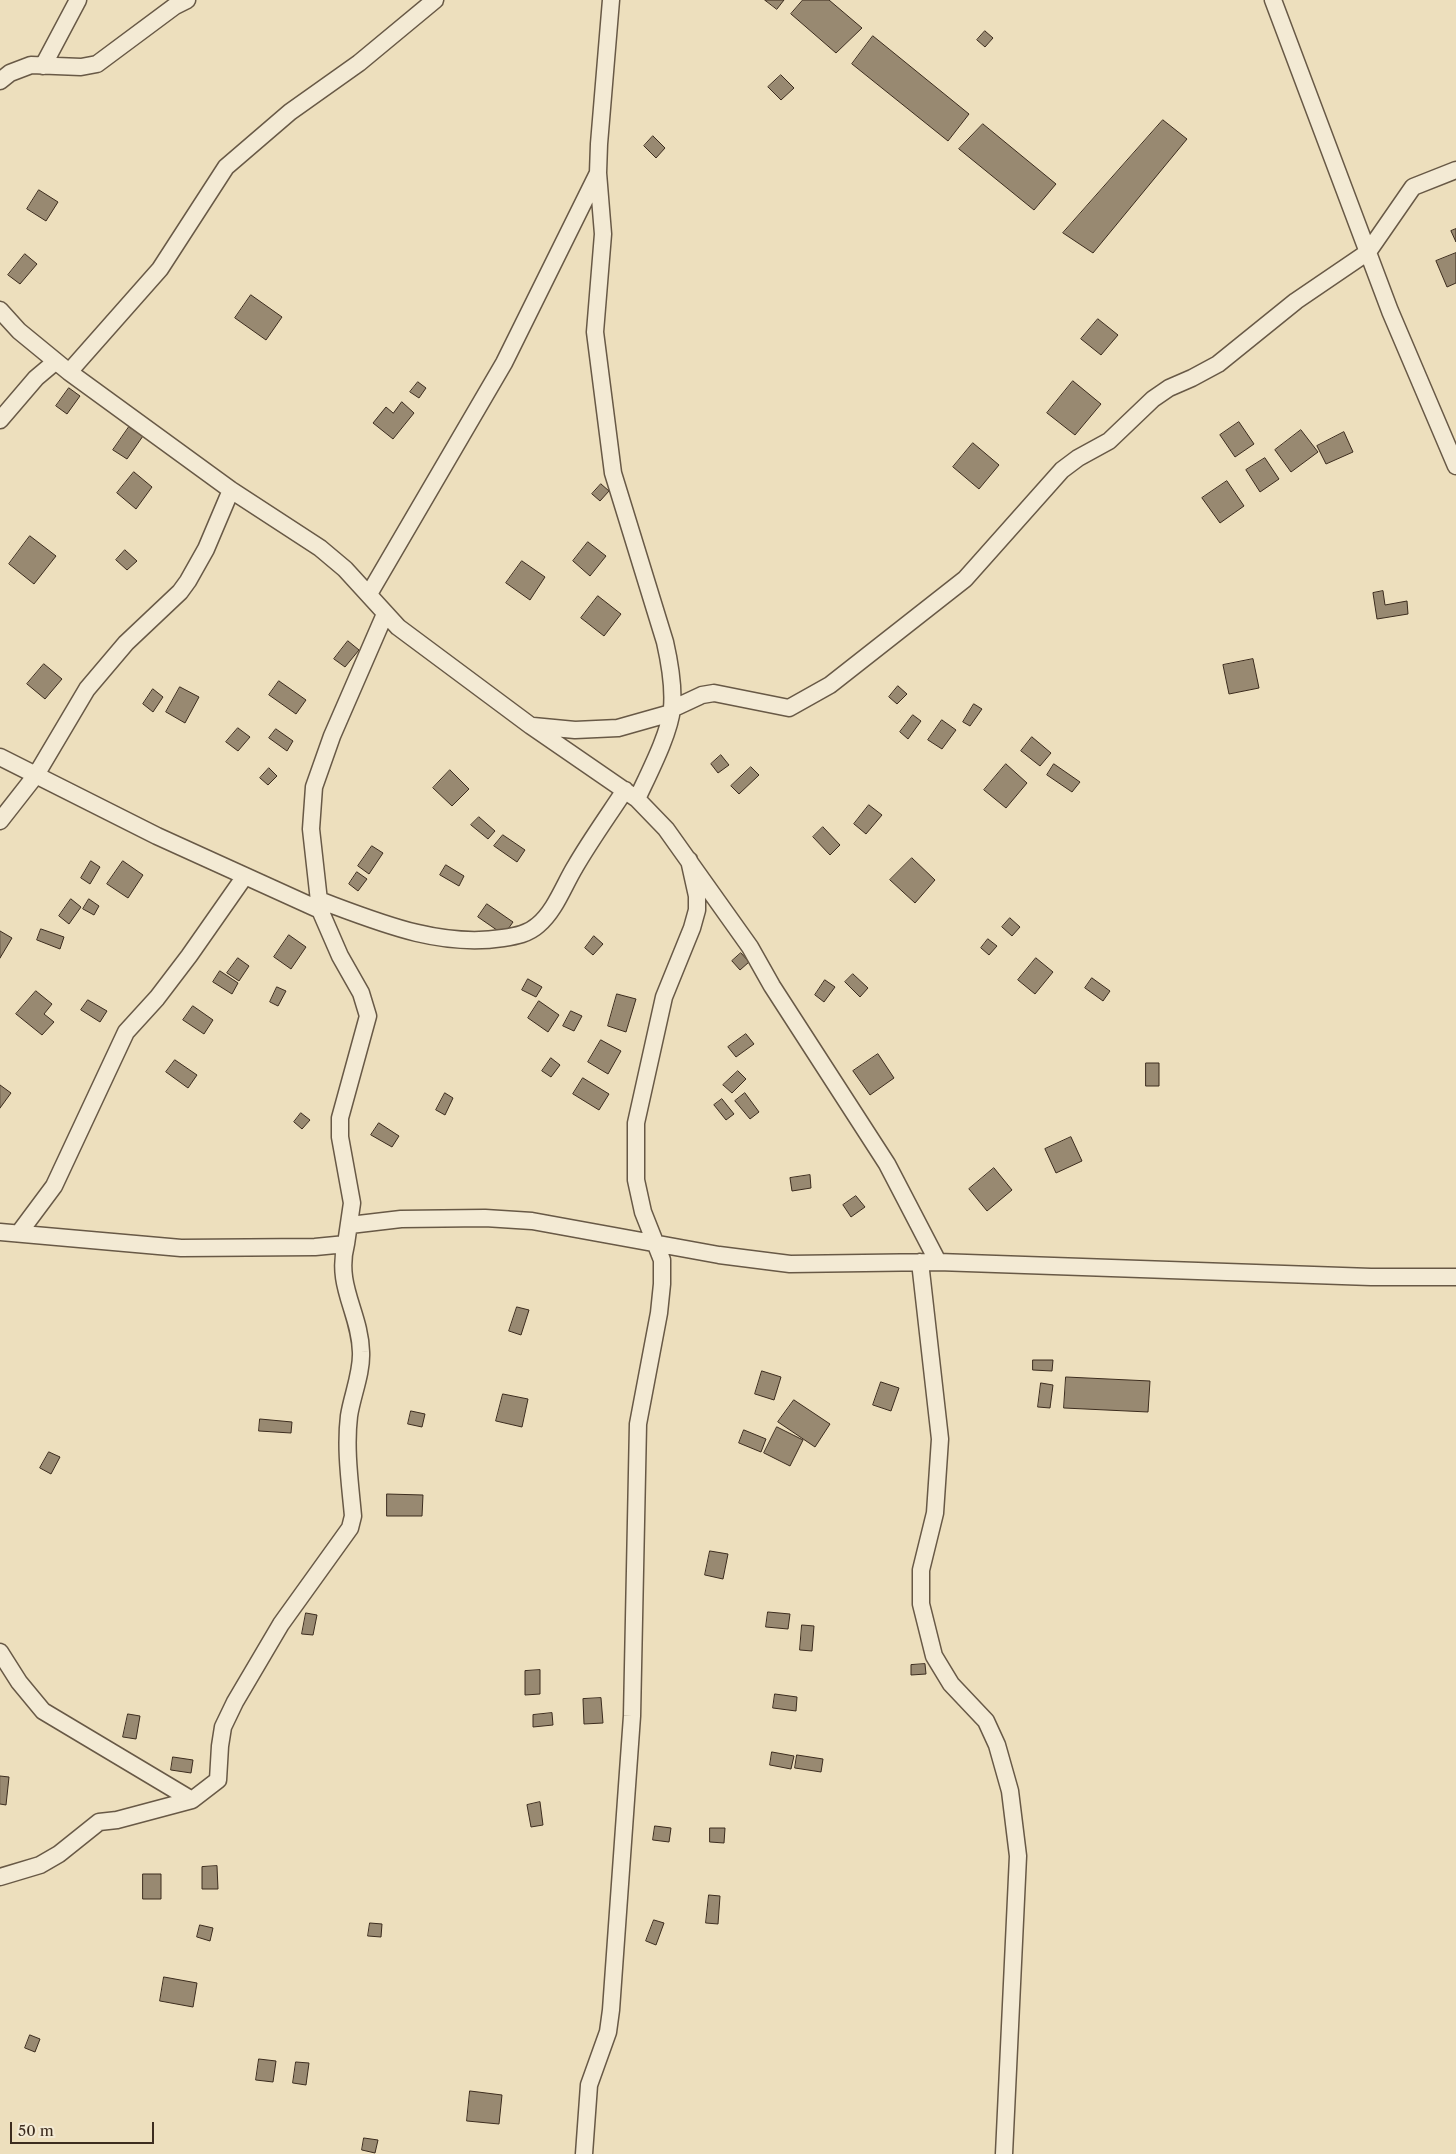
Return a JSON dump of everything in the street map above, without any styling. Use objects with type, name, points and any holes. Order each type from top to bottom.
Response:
[{"type":"street","points":[[43,66],[78,0]]},
{"type":"street","points":[[0,81],[10,73],[32,65],[80,67],[96,64],[175,6],[187,0]]},
{"type":"street","points":[[68,372],[160,269],[226,167],[290,112],[359,63],[435,0]]},
{"type":"street","points":[[0,757],[157,836],[245,876],[319,905],[396,928],[456,941],[490,940],[522,935],[539,925],[554,904],[584,851],[631,795],[672,711],[671,669],[665,642],[613,473],[596,332],[603,234],[598,173],[611,0]]},
{"type":"street","points":[[1273,0],[1368,252],[1456,466]]},
{"type":"street","points":[[531,726],[576,730],[618,728],[672,711],[702,695],[714,693],[789,708],[830,685],[965,579],[1062,470],[1078,458],[1109,441],[1161,393],[1218,364],[1296,301],[1368,252],[1413,187],[1456,170]]},
{"type":"street","points":[[369,594],[504,363],[598,173]]},
{"type":"street","points":[[0,310],[19,331],[68,372],[232,490],[320,548],[345,569],[369,594],[384,614],[398,627],[531,726],[631,795],[666,830],[750,947],[772,986],[887,1164],[938,1262]]},
{"type":"street","points":[[0,420],[36,378],[55,362]]},
{"type":"street","points":[[0,821],[36,775],[87,689],[126,643],[180,592],[188,581],[206,549],[232,490]]},
{"type":"street","points":[[0,1877],[40,1865],[59,1854],[99,1822],[117,1820],[192,1800],[218,1780],[223,1727],[235,1702],[281,1624],[350,1528],[353,1516],[347,1438],[362,1354],[359,1333],[343,1278],[342,1260],[350,1225],[352,1203],[340,1137],[340,1118],[368,1016],[361,993],[340,956],[319,905],[312,829],[314,787],[332,736],[384,614]]},
{"type":"street","points":[[584,2154],[589,2085],[608,2032],[611,2010],[632,1716],[638,1424],[659,1313],[662,1260],[643,1212],[636,1180],[636,1123],[664,997],[692,928],[697,910],[697,896],[688,860]]},
{"type":"street","points":[[19,1233],[54,1186],[126,1032],[184,963],[245,876]]},
{"type":"street","points":[[350,1225],[402,1219],[523,1220],[719,1255],[790,1264],[938,1262],[1362,1277],[1456,1277]]},
{"type":"street","points":[[0,1232],[181,1248],[315,1247],[346,1244]]},
{"type":"street","points":[[920,1262],[940,1439],[935,1513],[922,1570],[921,1604],[934,1656],[951,1684],[986,1721],[997,1745],[1010,1791],[1018,1856],[1004,2154]]},
{"type":"street","points":[[0,1652],[19,1682],[43,1711],[192,1800]]},
{"type":"building","points":[[765,0],[784,0],[777,9]]},
{"type":"building","points":[[803,0],[829,0],[862,28],[836,53],[791,14]]},
{"type":"building","points":[[985,31],[993,38],[985,47],[977,40]]},
{"type":"building","points":[[873,36],[969,114],[948,141],[852,64]]},
{"type":"building","points":[[781,75],[794,88],[781,100],[768,87]]},
{"type":"building","points":[[1163,120],[1187,139],[1093,253],[1063,233]]},
{"type":"building","points":[[983,124],[1056,184],[1034,210],[959,149]]},
{"type":"building","points":[[653,136],[665,148],[656,158],[644,146]]},
{"type":"building","points":[[39,190],[58,202],[46,221],[27,209]]},
{"type":"building","points":[[1456,229],[1456,242],[1451,231]]},
{"type":"building","points":[[1456,253],[1456,283],[1447,287],[1436,261]]},
{"type":"building","points":[[25,254],[37,264],[20,284],[8,275]]},
{"type":"building","points":[[251,295],[282,317],[266,340],[235,318]]},
{"type":"building","points":[[1098,319],[1118,335],[1101,355],[1081,339]]},
{"type":"building","points":[[1073,381],[1101,404],[1075,435],[1047,413]]},
{"type":"building","points":[[418,382],[426,388],[419,398],[410,392]]},
{"type":"building","points":[[69,388],[80,396],[67,414],[56,406]]},
{"type":"building","points":[[402,402],[414,413],[393,439],[373,423],[386,407],[393,413]]},
{"type":"building","points":[[1239,422],[1254,444],[1235,457],[1220,435]]},
{"type":"building","points":[[129,427],[143,436],[127,459],[113,450]]},
{"type":"building","points":[[1301,430],[1318,452],[1291,472],[1275,450]]},
{"type":"building","points":[[1344,432],[1353,452],[1326,464],[1317,446]]},
{"type":"building","points":[[973,443],[999,465],[979,489],[953,467]]},
{"type":"building","points":[[1265,458],[1279,479],[1260,492],[1246,470]]},
{"type":"building","points":[[134,472],[152,487],[136,509],[117,493]]},
{"type":"building","points":[[1227,481],[1244,506],[1220,523],[1202,498]]},
{"type":"building","points":[[601,484],[609,491],[600,501],[592,494]]},
{"type":"building","points":[[30,536],[56,556],[34,584],[9,564]]},
{"type":"building","points":[[588,542],[606,556],[590,576],[573,561]]},
{"type":"building","points":[[125,550],[137,561],[127,570],[116,560]]},
{"type":"building","points":[[522,561],[545,577],[530,600],[506,583]]},
{"type":"building","points":[[1383,591],[1385,605],[1407,601],[1408,614],[1377,619],[1373,593]]},
{"type":"building","points":[[598,596],[621,614],[604,636],[581,618]]},
{"type":"building","points":[[348,641],[359,650],[345,667],[334,659]]},
{"type":"building","points":[[1253,659],[1259,688],[1229,694],[1223,665]]},
{"type":"building","points":[[44,664],[62,679],[45,699],[27,684]]},
{"type":"building","points":[[279,681],[306,700],[296,714],[269,695]]},
{"type":"building","points":[[898,686],[907,694],[897,704],[889,697]]},
{"type":"building","points":[[180,687],[199,697],[185,723],[166,712]]},
{"type":"building","points":[[153,689],[163,697],[153,712],[143,704]]},
{"type":"building","points":[[974,704],[982,709],[970,726],[963,722]]},
{"type":"building","points":[[913,715],[921,721],[908,739],[900,732]]},
{"type":"building","points":[[942,720],[956,730],[942,749],[928,740]]},
{"type":"building","points":[[238,728],[250,737],[238,751],[226,742]]},
{"type":"building","points":[[276,729],[293,741],[287,751],[269,738]]},
{"type":"building","points":[[1032,737],[1051,753],[1040,766],[1021,751]]},
{"type":"building","points":[[721,755],[729,765],[718,773],[711,764]]},
{"type":"building","points":[[1006,764],[1027,783],[1006,808],[984,790]]},
{"type":"building","points":[[1054,764],[1080,782],[1072,792],[1047,775]]},
{"type":"building","points":[[751,767],[759,775],[739,794],[731,786]]},
{"type":"building","points":[[269,768],[277,776],[268,785],[260,778]]},
{"type":"building","points":[[450,770],[469,789],[452,806],[433,788]]},
{"type":"building","points":[[869,805],[882,815],[866,834],[854,824]]},
{"type":"building","points":[[479,817],[495,831],[488,839],[471,825]]},
{"type":"building","points":[[823,827],[840,845],[830,855],[813,837]]},
{"type":"building","points":[[503,835],[525,850],[517,862],[494,846]]},
{"type":"building","points":[[372,846],[383,853],[369,874],[358,866]]},
{"type":"building","points":[[912,858],[935,880],[915,903],[890,880]]},
{"type":"building","points":[[91,861],[100,867],[90,884],[81,878]]},
{"type":"building","points":[[123,861],[143,875],[128,898],[107,884]]},
{"type":"building","points":[[446,865],[464,876],[459,886],[440,875]]},
{"type":"building","points":[[357,872],[367,879],[358,891],[349,884]]},
{"type":"building","points":[[71,899],[81,907],[69,924],[59,916]]},
{"type":"building","points":[[89,899],[99,906],[94,915],[83,909]]},
{"type":"building","points":[[487,904],[513,922],[504,935],[478,917]]},
{"type":"building","points":[[1010,918],[1020,927],[1012,936],[1002,927]]},
{"type":"building","points":[[41,929],[64,937],[60,949],[37,940]]},
{"type":"building","points":[[0,931],[12,938],[0,958]]},
{"type":"building","points":[[289,935],[306,947],[291,969],[274,957]]},
{"type":"building","points":[[594,936],[603,944],[593,955],[585,948]]},
{"type":"building","points":[[988,939],[997,946],[989,955],[981,948]]},
{"type":"building","points":[[741,953],[749,962],[740,970],[732,961]]},
{"type":"building","points":[[238,958],[249,966],[239,981],[227,973]]},
{"type":"building","points":[[1036,958],[1053,972],[1035,994],[1018,980]]},
{"type":"building","points":[[220,971],[238,983],[232,994],[213,982]]},
{"type":"building","points":[[853,974],[868,988],[860,997],[845,982]]},
{"type":"building","points":[[1092,978],[1110,991],[1103,1001],[1085,988]]},
{"type":"building","points":[[528,979],[542,987],[536,997],[522,990]]},
{"type":"building","points":[[825,980],[835,987],[824,1002],[815,995]]},
{"type":"building","points":[[277,987],[286,991],[278,1006],[270,1002]]},
{"type":"building","points":[[36,991],[52,1004],[44,1014],[54,1022],[42,1035],[16,1014]]},
{"type":"building","points":[[617,994],[636,999],[626,1032],[608,1026]]},
{"type":"building","points":[[88,1000],[107,1011],[100,1022],[81,1010]]},
{"type":"building","points":[[539,1001],[559,1015],[548,1032],[528,1018]]},
{"type":"building","points":[[193,1006],[213,1020],[204,1034],[183,1020]]},
{"type":"building","points":[[571,1011],[582,1016],[574,1031],[563,1026]]},
{"type":"building","points":[[746,1034],[754,1044],[736,1057],[728,1047]]},
{"type":"building","points":[[601,1040],[621,1051],[608,1074],[588,1062]]},
{"type":"building","points":[[878,1054],[894,1078],[870,1095],[853,1071]]},
{"type":"building","points":[[551,1058],[560,1065],[551,1077],[542,1071]]},
{"type":"building","points":[[175,1060],[197,1075],[188,1088],[166,1072]]},
{"type":"building","points":[[1146,1063],[1159,1063],[1159,1086],[1146,1086]]},
{"type":"building","points":[[738,1071],[746,1079],[732,1093],[723,1085]]},
{"type":"building","points":[[583,1078],[609,1094],[599,1110],[573,1094]]},
{"type":"building","points":[[0,1085],[11,1093],[0,1108]]},
{"type":"building","points":[[445,1093],[453,1098],[445,1115],[436,1110]]},
{"type":"building","points":[[745,1093],[759,1112],[750,1119],[735,1101]]},
{"type":"building","points":[[722,1099],[734,1114],[726,1120],[714,1105]]},
{"type":"building","points":[[301,1113],[310,1120],[302,1129],[294,1122]]},
{"type":"building","points":[[379,1123],[399,1136],[392,1147],[371,1135]]},
{"type":"building","points":[[1071,1137],[1082,1161],[1056,1173],[1045,1149]]},
{"type":"building","points":[[994,1168],[1012,1190],[987,1211],[969,1189]]},
{"type":"building","points":[[810,1175],[811,1188],[792,1191],[790,1178]]},
{"type":"building","points":[[856,1196],[865,1207],[851,1217],[843,1205]]},
{"type":"building","points":[[517,1307],[529,1310],[521,1335],[509,1331]]},
{"type":"building","points":[[1033,1360],[1053,1360],[1052,1371],[1033,1370]]},
{"type":"building","points":[[762,1371],[781,1377],[774,1400],[755,1394]]},
{"type":"building","points":[[1066,1377],[1150,1381],[1148,1412],[1064,1408]]},
{"type":"building","points":[[881,1382],[899,1388],[891,1411],[873,1405]]},
{"type":"building","points":[[1041,1383],[1053,1385],[1050,1408],[1038,1407]]},
{"type":"building","points":[[503,1394],[528,1399],[522,1427],[496,1421]]},
{"type":"building","points":[[794,1400],[830,1424],[815,1447],[778,1422]]},
{"type":"building","points":[[411,1411],[425,1414],[422,1427],[408,1424]]},
{"type":"building","points":[[260,1419],[292,1422],[291,1433],[259,1431]]},
{"type":"building","points":[[777,1427],[803,1440],[790,1466],[764,1453]]},
{"type":"building","points":[[744,1430],[766,1439],[761,1452],[739,1443]]},
{"type":"building","points":[[49,1452],[60,1457],[51,1474],[40,1468]]},
{"type":"building","points":[[387,1494],[423,1495],[422,1516],[387,1516]]},
{"type":"building","points":[[710,1551],[728,1554],[723,1579],[705,1575]]},
{"type":"building","points":[[768,1612],[790,1614],[788,1629],[766,1627]]},
{"type":"building","points":[[306,1613],[317,1615],[313,1635],[302,1634]]},
{"type":"building","points":[[802,1625],[814,1626],[812,1651],[800,1650]]},
{"type":"building","points":[[925,1664],[926,1674],[911,1675],[911,1665]]},
{"type":"building","points":[[540,1670],[540,1694],[525,1695],[525,1671]]},
{"type":"building","points":[[775,1694],[797,1697],[796,1711],[773,1708]]},
{"type":"building","points":[[601,1698],[603,1723],[584,1724],[583,1699]]},
{"type":"building","points":[[552,1713],[553,1725],[533,1727],[533,1715]]},
{"type":"building","points":[[128,1714],[140,1716],[136,1739],[123,1737]]},
{"type":"building","points":[[772,1752],[794,1756],[791,1769],[770,1765]]},
{"type":"building","points":[[797,1755],[823,1759],[821,1772],[795,1768]]},
{"type":"building","points":[[173,1757],[193,1760],[191,1773],[171,1770]]},
{"type":"building","points":[[0,1776],[9,1777],[6,1805],[0,1804]]},
{"type":"building","points":[[540,1802],[543,1825],[531,1827],[527,1805]]},
{"type":"building","points":[[655,1826],[671,1828],[669,1842],[653,1840]]},
{"type":"building","points":[[710,1828],[725,1828],[724,1843],[710,1842]]},
{"type":"building","points":[[217,1866],[218,1889],[202,1889],[202,1867]]},
{"type":"building","points":[[143,1874],[161,1874],[161,1899],[143,1899]]},
{"type":"building","points":[[709,1895],[720,1896],[718,1924],[706,1923]]},
{"type":"building","points":[[654,1920],[664,1923],[656,1945],[646,1941]]},
{"type":"building","points":[[370,1923],[382,1924],[381,1937],[368,1936]]},
{"type":"building","points":[[200,1925],[213,1928],[210,1941],[197,1937]]},
{"type":"building","points":[[164,1977],[197,1983],[193,2007],[160,2001]]},
{"type":"building","points":[[30,2035],[40,2039],[35,2052],[25,2048]]},
{"type":"building","points":[[259,2059],[276,2061],[273,2082],[256,2080]]},
{"type":"building","points":[[296,2062],[309,2063],[306,2085],[293,2083]]},
{"type":"building","points":[[470,2091],[502,2095],[499,2124],[467,2121]]},
{"type":"building","points":[[364,2138],[378,2140],[375,2153],[362,2150]]}]
